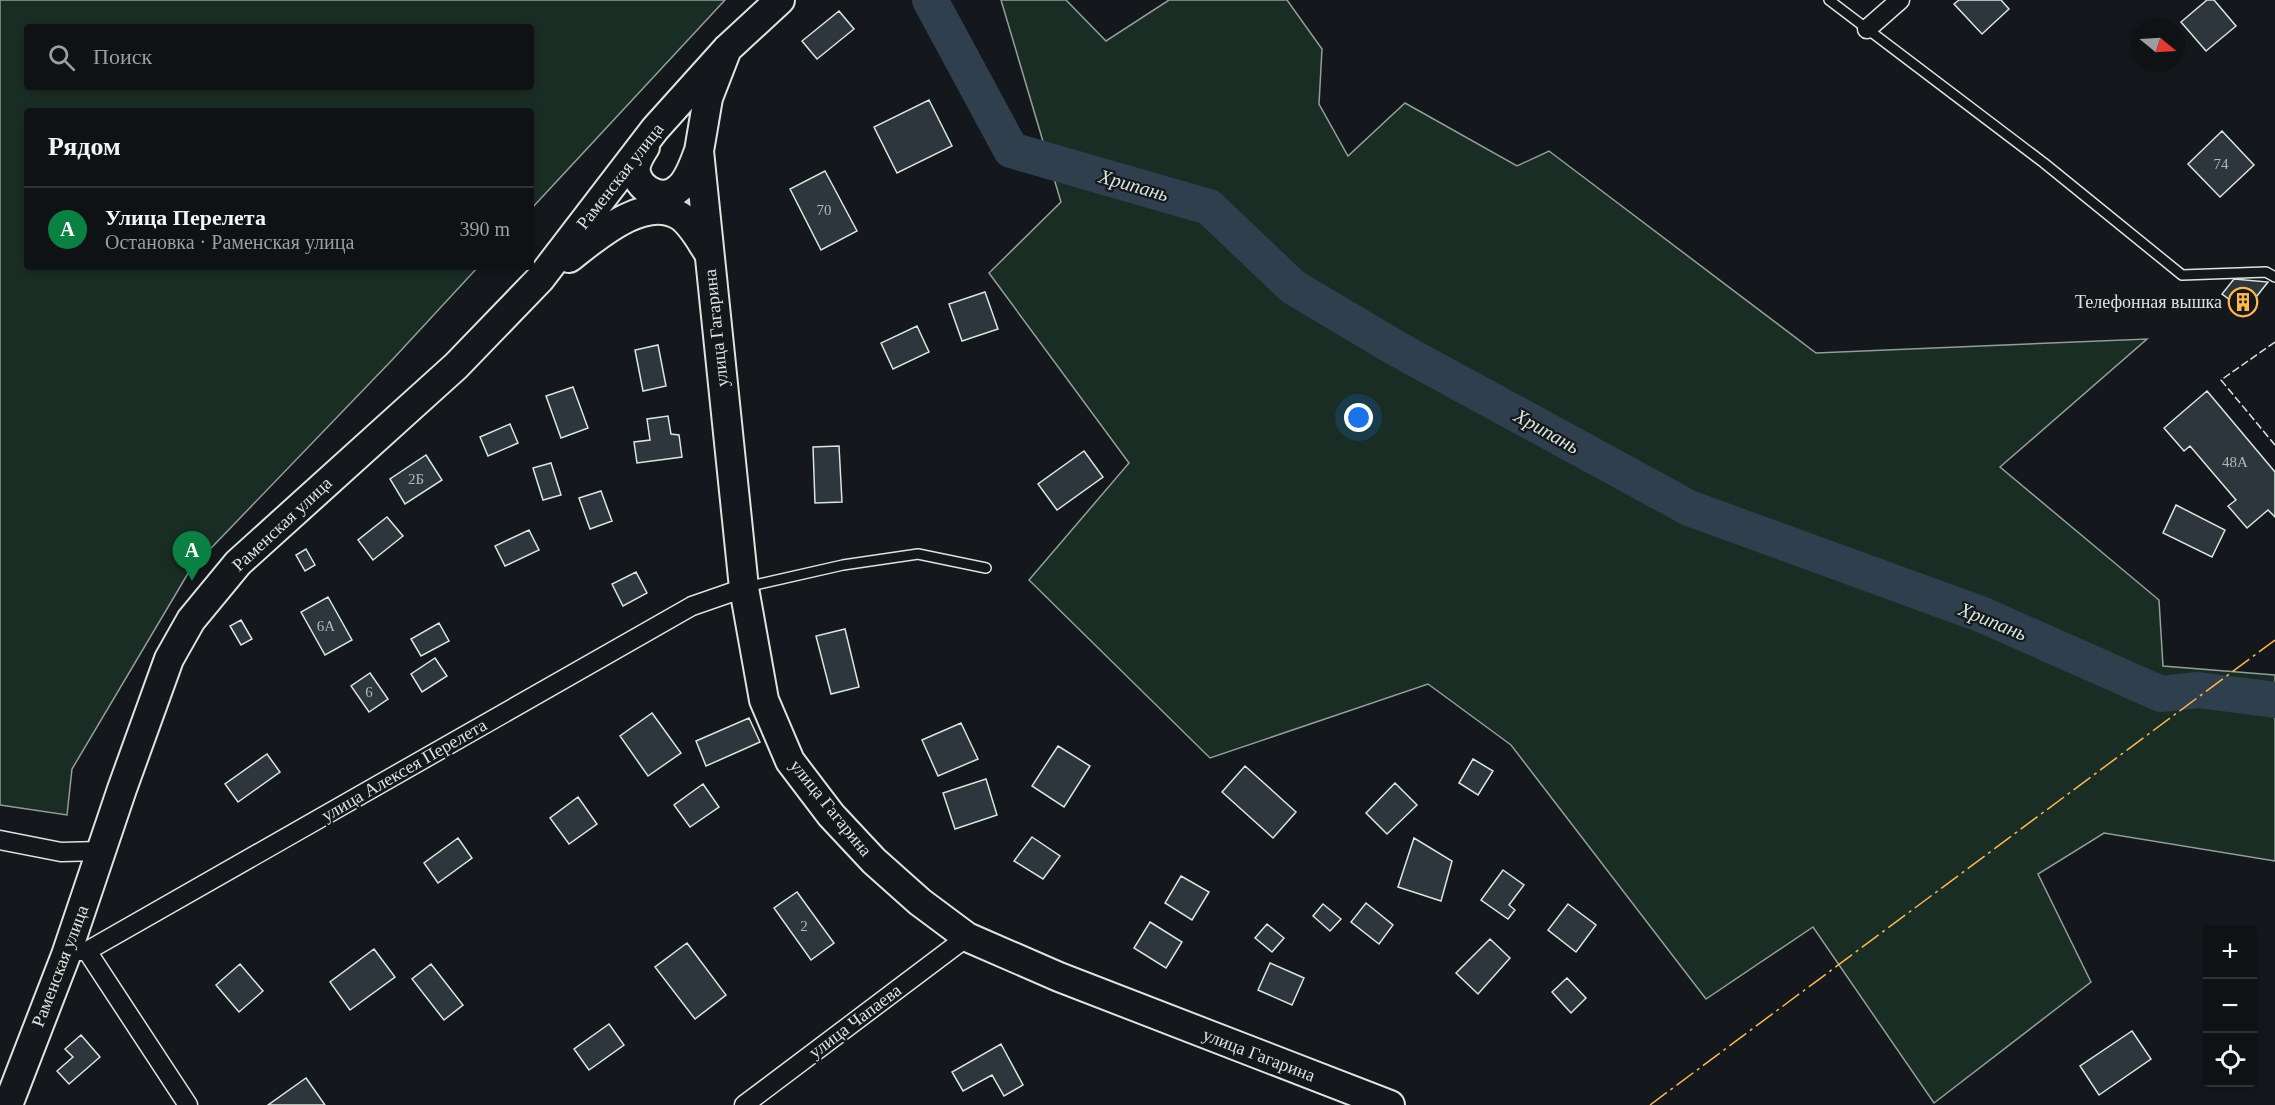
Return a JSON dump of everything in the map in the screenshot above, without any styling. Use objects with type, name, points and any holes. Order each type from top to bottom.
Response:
[{"type":"main road","name":"Раменская улица","points":[[8,1105],[77,953],[101,851],[169,659],[202,604],[238,563],[456,366],[540,279],[655,129],[727,49],[780,0]]},
{"type":"main road","name":"улица Гагарина","points":[[727,49],[708,98],[699,152],[744,588],[764,699],[790,761],[831,814],[874,861],[920,902],[967,937],[1059,977],[1390,1105]]},
{"type":"main road","points":[[655,129],[637,160],[636,173],[644,188],[657,194],[667,194],[678,190],[688,176],[699,152]]},
{"type":"main road","points":[[540,279],[614,223],[649,210],[671,211],[681,216],[709,254]]},
{"type":"street","points":[[1867,29],[1900,0]]},
{"type":"street","name":"улица Алексея Перелета","points":[[77,953],[692,606],[744,588]]},
{"type":"street","points":[[0,840],[61,852],[101,851]]},
{"type":"street","name":"улица Чапаева","points":[[744,1105],[967,937]]},
{"type":"street","points":[[77,953],[188,1105]]},
{"type":"lane","points":[[1829,0],[2044,163],[2182,275],[2266,272],[2275,277]]},
{"type":"lane","points":[[744,588],[843,565],[918,554],[986,568]]},
{"type":"green space","points":[[0,0],[725,0],[534,206],[534,108],[24,108],[24,270],[475,270],[190,570],[72,769],[67,815],[0,805]]},
{"type":"green space","points":[[1001,0],[1066,0],[1106,41],[1169,0],[1287,0],[1322,49],[1319,104],[1348,156],[1405,103],[1517,166],[1549,151],[1816,353],[2147,339],[2000,467],[2159,600],[2163,666],[2275,675],[2275,861],[2104,833],[2038,874],[2091,982],[1934,1103],[1813,927],[1706,999],[1511,745],[1428,684],[1210,758],[1029,580],[1129,463],[989,273],[1061,202]]},
{"type":"building","points":[[1959,0],[2001,0],[2009,9],[1982,34],[1954,4]]},
{"type":"building","points":[[2207,0],[2214,0],[2236,26],[2206,51],[2185,27],[2185,19]]},
{"type":"building","points":[[839,11],[854,29],[817,59],[802,41]]},
{"type":"building","points":[[929,100],[952,146],[897,173],[874,127]]},
{"type":"building","points":[[2222,131],[2254,165],[2220,197],[2188,164]]},
{"type":"building","points":[[825,171],[857,231],[821,250],[790,189]]},
{"type":"building","name":"Телефонная вышка","points":[[2234,279],[2268,282],[2245,311],[2222,294]]},
{"type":"building","points":[[985,292],[998,329],[962,341],[949,304]]},
{"type":"building","points":[[917,326],[929,352],[893,369],[881,343]]},
{"type":"building","points":[[658,345],[666,386],[643,391],[635,350]]},
{"type":"building","points":[[573,387],[588,428],[561,438],[546,396]]},
{"type":"building","points":[[2207,391],[2275,472],[2275,517],[2268,510],[2247,528],[2228,506],[2236,500],[2190,446],[2184,451],[2164,428]]},
{"type":"building","points":[[668,416],[671,434],[679,435],[682,457],[637,463],[634,442],[650,440],[647,419]]},
{"type":"building","points":[[510,424],[518,443],[488,456],[480,437]]},
{"type":"building","points":[[839,446],[842,502],[815,503],[813,447]]},
{"type":"building","points":[[1084,451],[1103,477],[1057,510],[1038,484]]},
{"type":"building","points":[[426,455],[442,480],[405,504],[390,479]]},
{"type":"building","points":[[551,463],[561,495],[543,500],[533,468]]},
{"type":"building","points":[[601,491],[612,521],[590,529],[579,498]]},
{"type":"building","points":[[2176,505],[2225,530],[2212,557],[2163,533]]},
{"type":"building","points":[[387,517],[403,536],[373,560],[358,540]]},
{"type":"building","points":[[529,530],[539,550],[505,566],[495,546]]},
{"type":"building","points":[[306,549],[315,565],[305,571],[296,555]]},
{"type":"building","points":[[636,572],[647,593],[623,606],[612,584]]},
{"type":"building","points":[[328,597],[352,640],[325,655],[301,612]]},
{"type":"building","points":[[241,620],[252,639],[241,645],[230,626]]},
{"type":"building","points":[[439,623],[449,641],[421,656],[411,639]]},
{"type":"building","points":[[845,629],[859,687],[831,694],[816,636]]},
{"type":"building","points":[[435,658],[447,676],[422,692],[411,674]]},
{"type":"building","points":[[370,673],[388,699],[369,712],[351,686]]},
{"type":"building","points":[[652,713],[681,753],[648,776],[620,736]]},
{"type":"building","points":[[749,718],[760,742],[706,766],[696,741]]},
{"type":"building","points":[[961,723],[978,759],[938,776],[922,740]]},
{"type":"building","points":[[1058,746],[1090,766],[1064,807],[1032,786]]},
{"type":"building","points":[[267,754],[280,772],[238,802],[225,784]]},
{"type":"building","points":[[1473,759],[1493,771],[1478,795],[1459,783]]},
{"type":"building","points":[[1245,766],[1296,812],[1273,838],[1222,792]]},
{"type":"building","points":[[986,779],[997,815],[955,829],[943,793]]},
{"type":"building","points":[[1395,783],[1417,805],[1387,834],[1366,813]]},
{"type":"building","points":[[703,784],[719,807],[690,827],[674,805]]},
{"type":"building","points":[[578,797],[597,824],[569,844],[550,818]]},
{"type":"building","points":[[1032,837],[1060,856],[1043,879],[1014,861]]},
{"type":"building","points":[[458,838],[472,858],[438,883],[424,863]]},
{"type":"building","points":[[1414,838],[1452,861],[1441,901],[1398,887]]},
{"type":"building","points":[[1503,870],[1524,885],[1509,905],[1515,910],[1508,919],[1481,900]]},
{"type":"building","points":[[1181,876],[1209,892],[1192,920],[1165,903]]},
{"type":"building","points":[[797,892],[834,943],[811,960],[774,908]]},
{"type":"building","points":[[1366,903],[1393,925],[1379,944],[1351,922]]},
{"type":"building","points":[[1323,904],[1341,919],[1330,931],[1313,916]]},
{"type":"building","points":[[1568,904],[1596,925],[1576,952],[1548,930]]},
{"type":"building","points":[[1150,922],[1182,942],[1166,968],[1134,948]]},
{"type":"building","points":[[1267,924],[1284,938],[1272,952],[1255,938]]},
{"type":"building","points":[[1490,939],[1510,958],[1478,994],[1456,973]]},
{"type":"building","points":[[687,943],[726,995],[695,1019],[655,967]]},
{"type":"building","points":[[374,949],[395,977],[350,1010],[330,982]]},
{"type":"building","points":[[1270,963],[1304,978],[1292,1005],[1258,990]]},
{"type":"building","points":[[240,964],[263,991],[239,1012],[216,985]]},
{"type":"building","points":[[431,964],[463,1005],[444,1020],[412,979]]},
{"type":"building","points":[[1567,978],[1586,998],[1571,1013],[1552,992]]},
{"type":"building","points":[[609,1024],[624,1045],[589,1070],[574,1049]]},
{"type":"building","points":[[2132,1031],[2151,1059],[2099,1095],[2080,1066]]},
{"type":"building","points":[[81,1035],[100,1057],[69,1084],[57,1071],[73,1057],[65,1049]]},
{"type":"building","points":[[1001,1044],[1023,1085],[1004,1096],[992,1075],[963,1091],[952,1072]]},
{"type":"building","points":[[306,1078],[325,1105],[268,1105]]},
{"type":"waterway","name":"Хрипань","points":[[930,0],[1011,150],[1209,207],[1293,287],[1399,350],[1689,508],[1983,615],[2161,694],[2198,690],[2275,700]]},
{"type":"fence","points":[[2275,342],[2221,380],[2275,445]]},
{"type":"power","points":[[1650,1105],[2275,640]]},
{"type":"place","name":"Телефонная вышка","points":[[2243,302]]},
{"type":"place","name":"Улица Перелета","points":[[192,581]]}]
